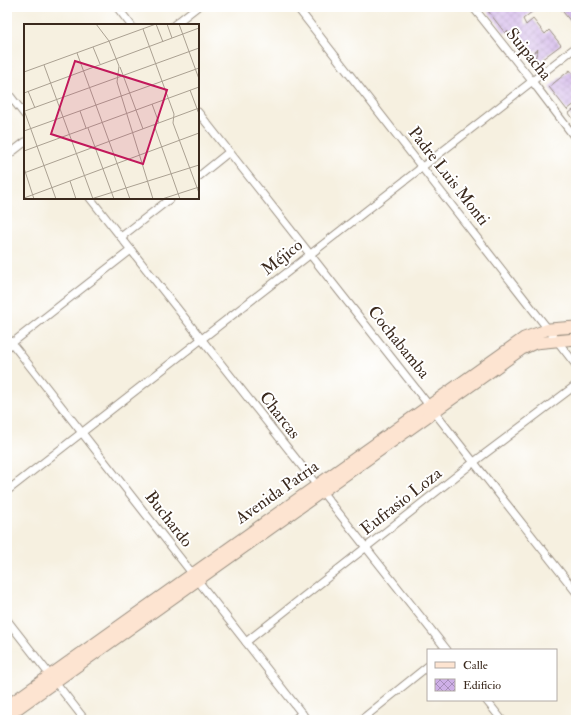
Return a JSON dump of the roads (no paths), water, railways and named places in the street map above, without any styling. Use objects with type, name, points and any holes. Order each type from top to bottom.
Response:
[{"type":"main road","name":"Avenida Patria","points":[[7,716],[53,678],[432,408],[524,338],[549,329],[576,327]]},
{"type":"main road","name":"Avenida Patria","points":[[432,408],[522,349],[535,343],[576,339]]},
{"type":"main road","name":"Avenida Patria","points":[[7,706],[53,678]]},
{"type":"street","points":[[118,7],[130,24]]},
{"type":"street","points":[[175,24],[197,7]]},
{"type":"street","name":"Padre Luis Monti","points":[[297,7],[423,166],[576,364]]},
{"type":"street","name":"Suipacha","points":[[473,7],[576,139]]},
{"type":"street","name":"Méjico","points":[[7,491],[576,46]]},
{"type":"street","points":[[7,92],[24,114]]},
{"type":"street","name":"Cochabamba","points":[[199,113],[576,592]]},
{"type":"street","points":[[7,156],[24,143]]},
{"type":"street","points":[[199,176],[229,152]]},
{"type":"street","name":"Charcas","points":[[91,199],[446,649]]},
{"type":"street","points":[[121,237],[170,199]]},
{"type":"street","points":[[9,342],[131,250]]},
{"type":"street","name":"Buchardo","points":[[9,342],[307,720]]},
{"type":"street","name":"Eufrasio Loza","points":[[246,642],[474,462],[576,385]]},
{"type":"street","points":[[7,620],[85,720]]},
{"type":"street","points":[[361,720],[427,667]]},
{"type":"street","points":[[487,701],[502,720]]},
{"type":"street","points":[[294,720],[302,713]]}]
